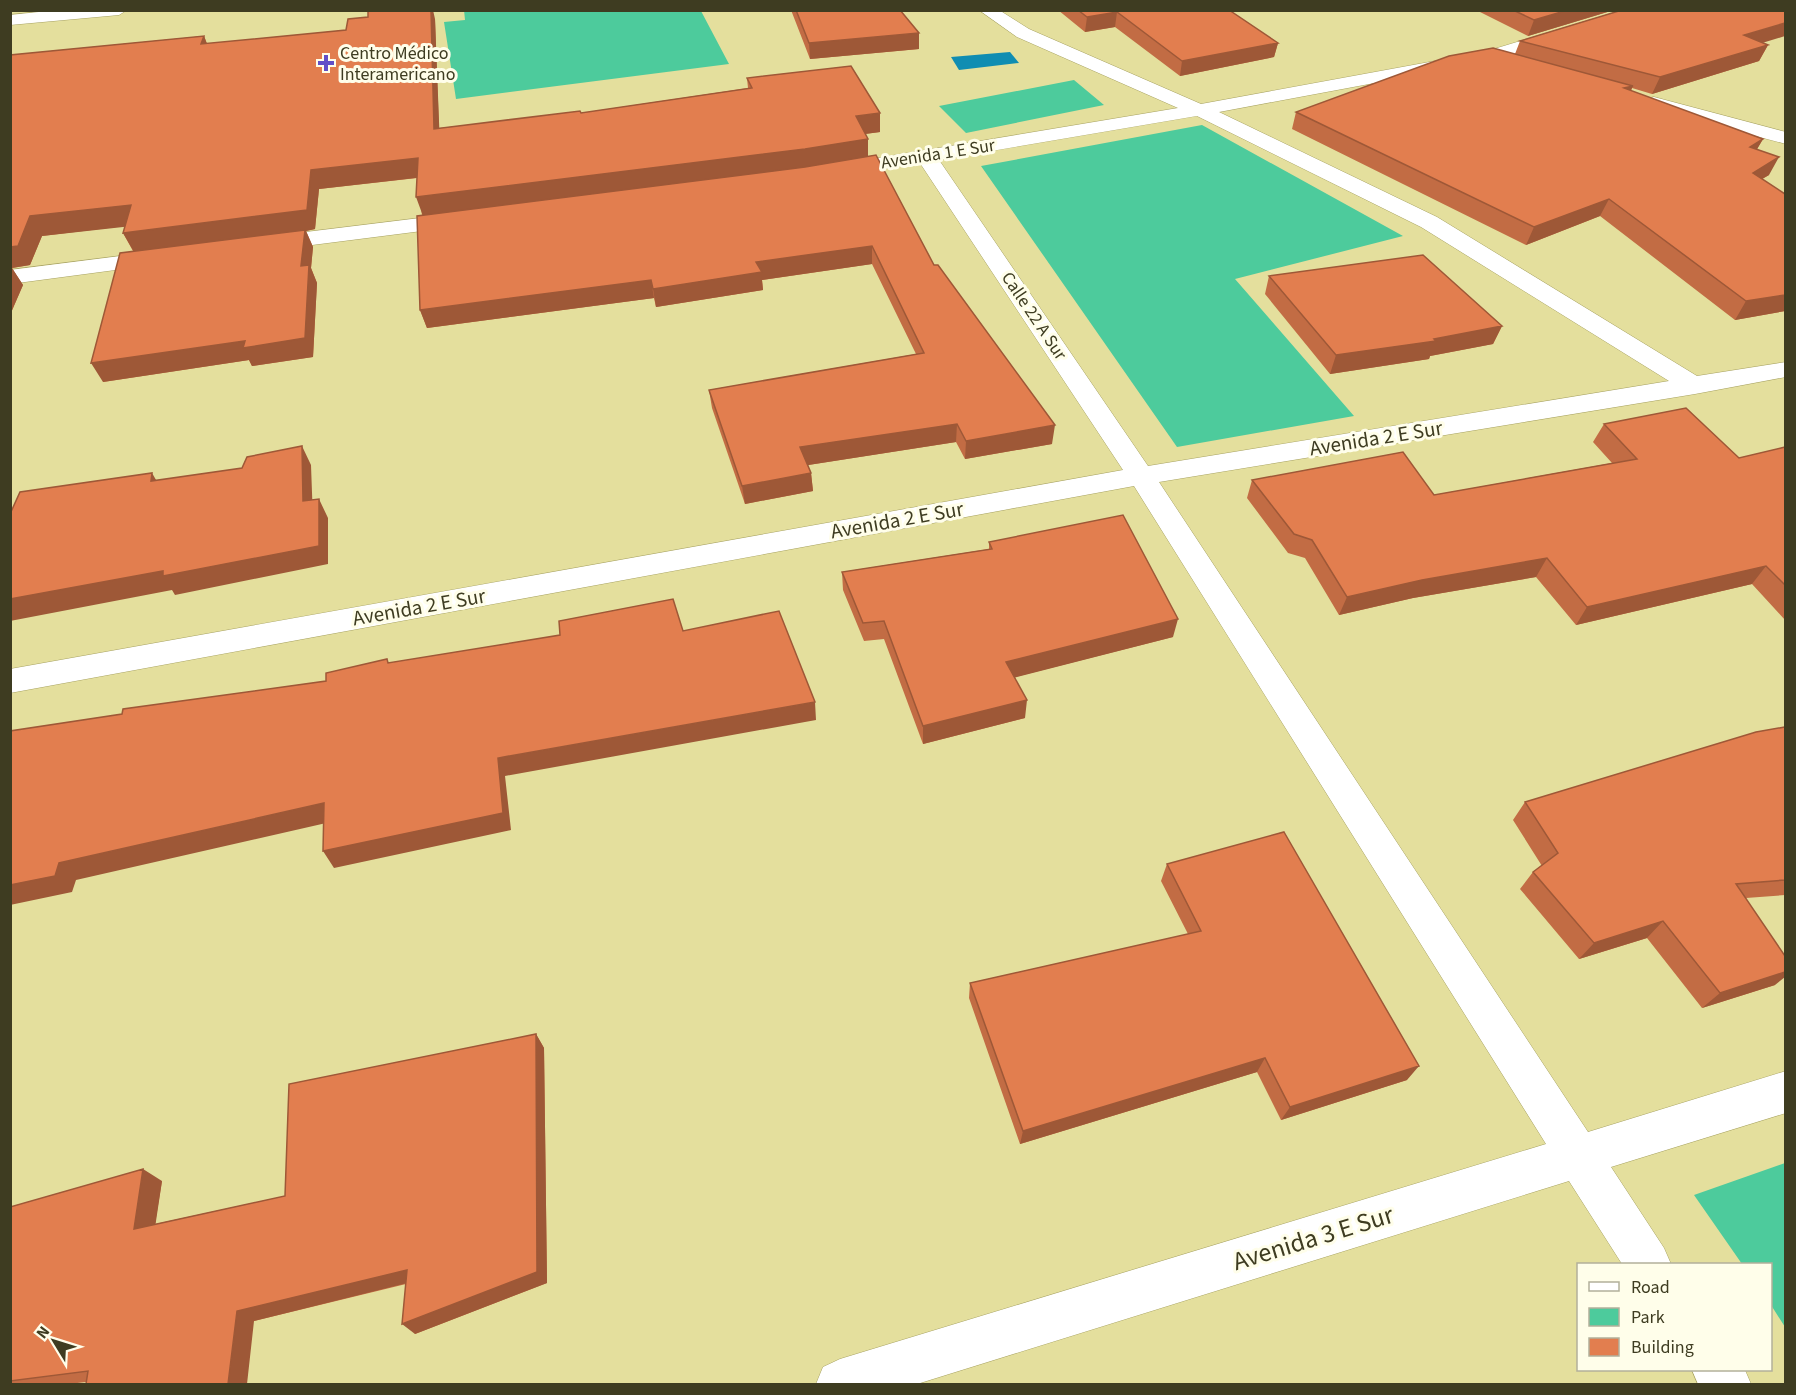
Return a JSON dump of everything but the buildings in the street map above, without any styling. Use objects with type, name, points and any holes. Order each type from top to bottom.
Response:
[{"type":"main road","points":[[10,20],[119,10]]},
{"type":"main road","points":[[987,10],[1023,33],[1199,110],[1429,222],[1695,386]]},
{"type":"main road","name":"Avenida 1 E Sur","points":[[817,174],[1199,110],[1487,57],[1642,10]]},
{"type":"main road","points":[[1487,57],[1521,66]]},
{"type":"main road","points":[[1636,98],[1785,138]]},
{"type":"main road","name":"Calle 22 A Sur","points":[[926,156],[1141,476],[1647,1263]]},
{"type":"main road","points":[[248,247],[486,216]]},
{"type":"main road","points":[[10,277],[177,256]]},
{"type":"main road","name":"Avenida 2 E Sur","points":[[10,681],[1141,476],[1695,386],[1785,369]]},
{"type":"main road","name":"Avenida 3 E Sur","points":[[840,1384],[1785,1092]]},
{"type":"main road","points":[[1717,1371],[1726,1384]]},
{"type":"green space","points":[[464,10],[701,11],[729,64],[456,99],[444,22],[465,20]]},
{"type":"green space","points":[[1074,80],[1104,105],[966,133],[939,106]]},
{"type":"green space","points":[[1202,125],[1403,236],[1235,279],[1354,416],[1177,447],[981,166]]},
{"type":"green space","points":[[1786,1163],[1785,1327],[1772,1307],[1772,1263],[1741,1263],[1694,1195]]},
{"type":"water","points":[[1010,52],[1019,63],[959,70],[951,57]]},
{"type":"place","name":"Centro Médico Interamericano","points":[[326,63]]}]
